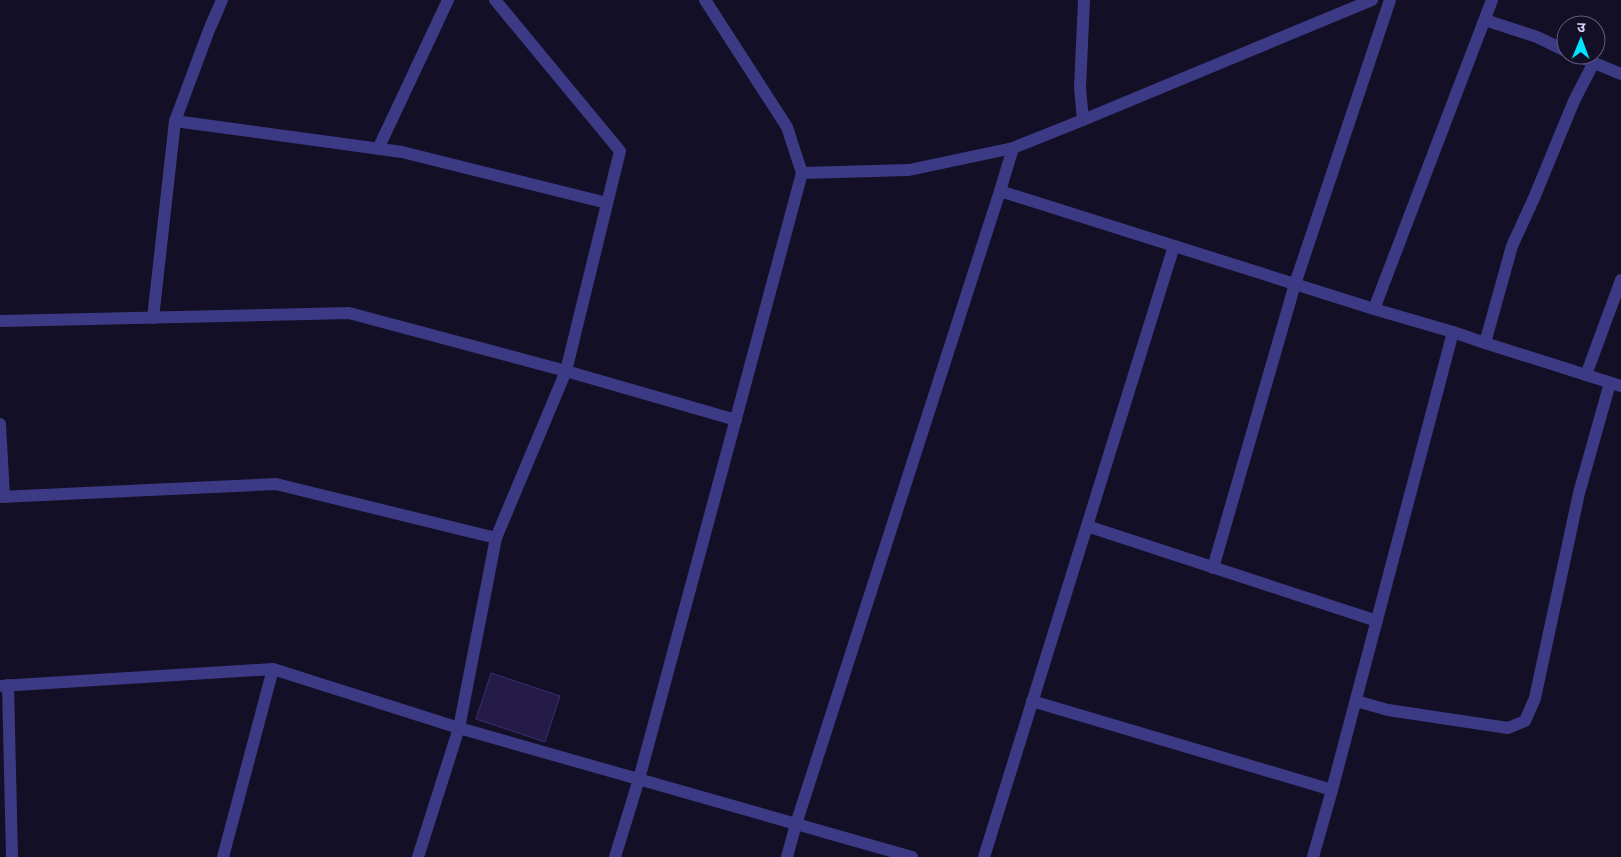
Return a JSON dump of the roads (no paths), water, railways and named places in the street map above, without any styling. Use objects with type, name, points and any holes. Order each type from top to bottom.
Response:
[{"type":"street","points":[[153,318],[176,121],[222,0]]},
{"type":"street","points":[[378,149],[448,0]]},
{"type":"street","points":[[418,857],[459,728],[496,538],[566,371],[620,151],[495,0]]},
{"type":"street","points":[[615,857],[639,779],[802,173],[787,127],[705,0]]},
{"type":"street","points":[[1083,120],[1080,88],[1084,0]]},
{"type":"street","points":[[802,173],[909,170],[1013,148],[1372,0]]},
{"type":"street","points":[[1213,568],[1295,284],[1390,0]]},
{"type":"street","points":[[1374,309],[1492,0]]},
{"type":"street","points":[[1485,20],[1537,36],[1556,46]]},
{"type":"street","points":[[1484,343],[1512,246],[1574,101],[1592,65]]},
{"type":"street","points":[[1596,65],[1621,74]]},
{"type":"street","points":[[176,121],[402,152],[607,203]]},
{"type":"street","points":[[787,857],[1013,148]]},
{"type":"street","points":[[1000,191],[1615,384],[1579,493],[1536,698],[1525,721],[1508,728],[1388,710],[1356,701]]},
{"type":"street","points":[[984,857],[1174,246]]},
{"type":"street","points":[[1586,375],[1621,280]]},
{"type":"street","points":[[0,321],[349,313],[566,371],[736,420]]},
{"type":"street","points":[[1313,857],[1453,332]]},
{"type":"street","points":[[0,424],[2,497],[276,484],[496,538]]},
{"type":"street","points":[[1087,526],[1377,621]]},
{"type":"street","points":[[12,857],[4,685],[274,669],[459,728],[912,857]]},
{"type":"street","points":[[223,857],[274,669]]},
{"type":"street","points":[[1032,701],[1332,790]]}]
